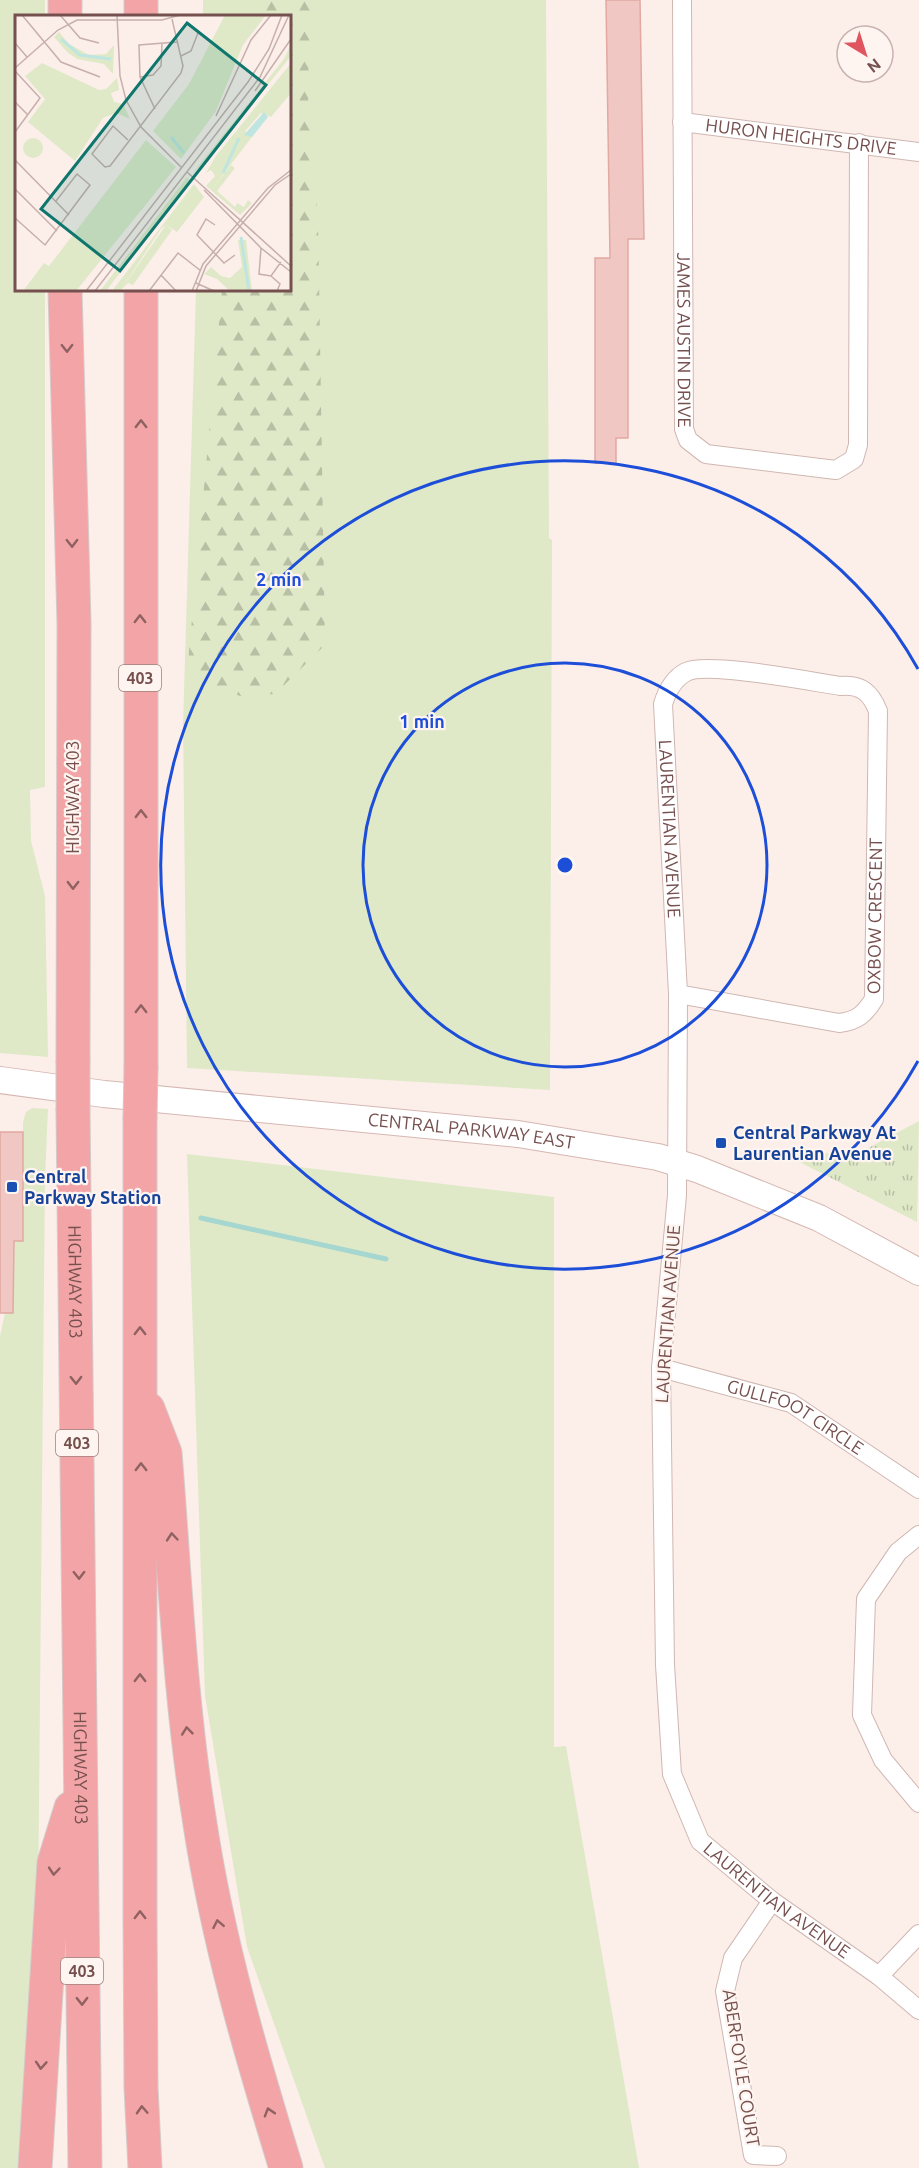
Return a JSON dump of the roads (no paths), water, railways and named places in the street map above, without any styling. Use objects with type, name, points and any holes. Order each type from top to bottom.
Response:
[{"type":"highway","name":"HIGHWAY 403","points":[[65,291],[74,623],[73,1112],[85,2168]]},
{"type":"highway","name":"403","points":[[141,291],[140,1926],[145,2168]]},
{"type":"highway","points":[[140,1390],[165,1453],[188,1737],[211,1889],[241,2023],[286,2168]]},
{"type":"highway","points":[[35,2168],[54,1863],[81,1774]]},
{"type":"street","name":"JAMES AUSTIN DRIVE","points":[[682,0],[684,429],[688,440],[706,454],[836,470],[854,459],[858,445],[859,143]]},
{"type":"street","name":"HURON HEIGHTS DRIVE","points":[[682,122],[919,152]]},
{"type":"street","name":"LAURENTIAN AVENUE","points":[[841,686],[699,668],[677,678],[668,689],[663,704],[678,994],[677,1195],[661,1368],[665,1665],[672,1774],[700,1841],[772,1900],[879,1976],[919,2010]]},
{"type":"street","name":"OXBOW CRESCENT","points":[[678,994],[839,1023],[852,1021],[866,1012],[874,999],[878,711],[874,700],[865,690],[852,685],[841,686]]},
{"type":"street","name":"CENTRAL PARKWAY EAST","points":[[0,1080],[115,1095],[518,1134],[658,1157],[819,1218],[919,1272]]},
{"type":"street","name":"GULLFOOT CIRCLE","points":[[661,1368],[791,1403],[919,1489]]},
{"type":"street","points":[[919,1535],[898,1552],[866,1599],[861,1715],[883,1760],[919,1803]]},
{"type":"street","name":"ABERFOYLE COURT","points":[[772,1900],[733,1958],[725,1991],[753,2154],[777,2156]]},
{"type":"street","points":[[879,1976],[919,1934]]},
{"type":"waterway","points":[[201,1218],[386,1259]]},
{"type":"place","name":"Central Parkway At Laurentian Avenue","points":[[721,1143]]},
{"type":"place","name":"Central Parkway Station","points":[[12,1187]]}]
